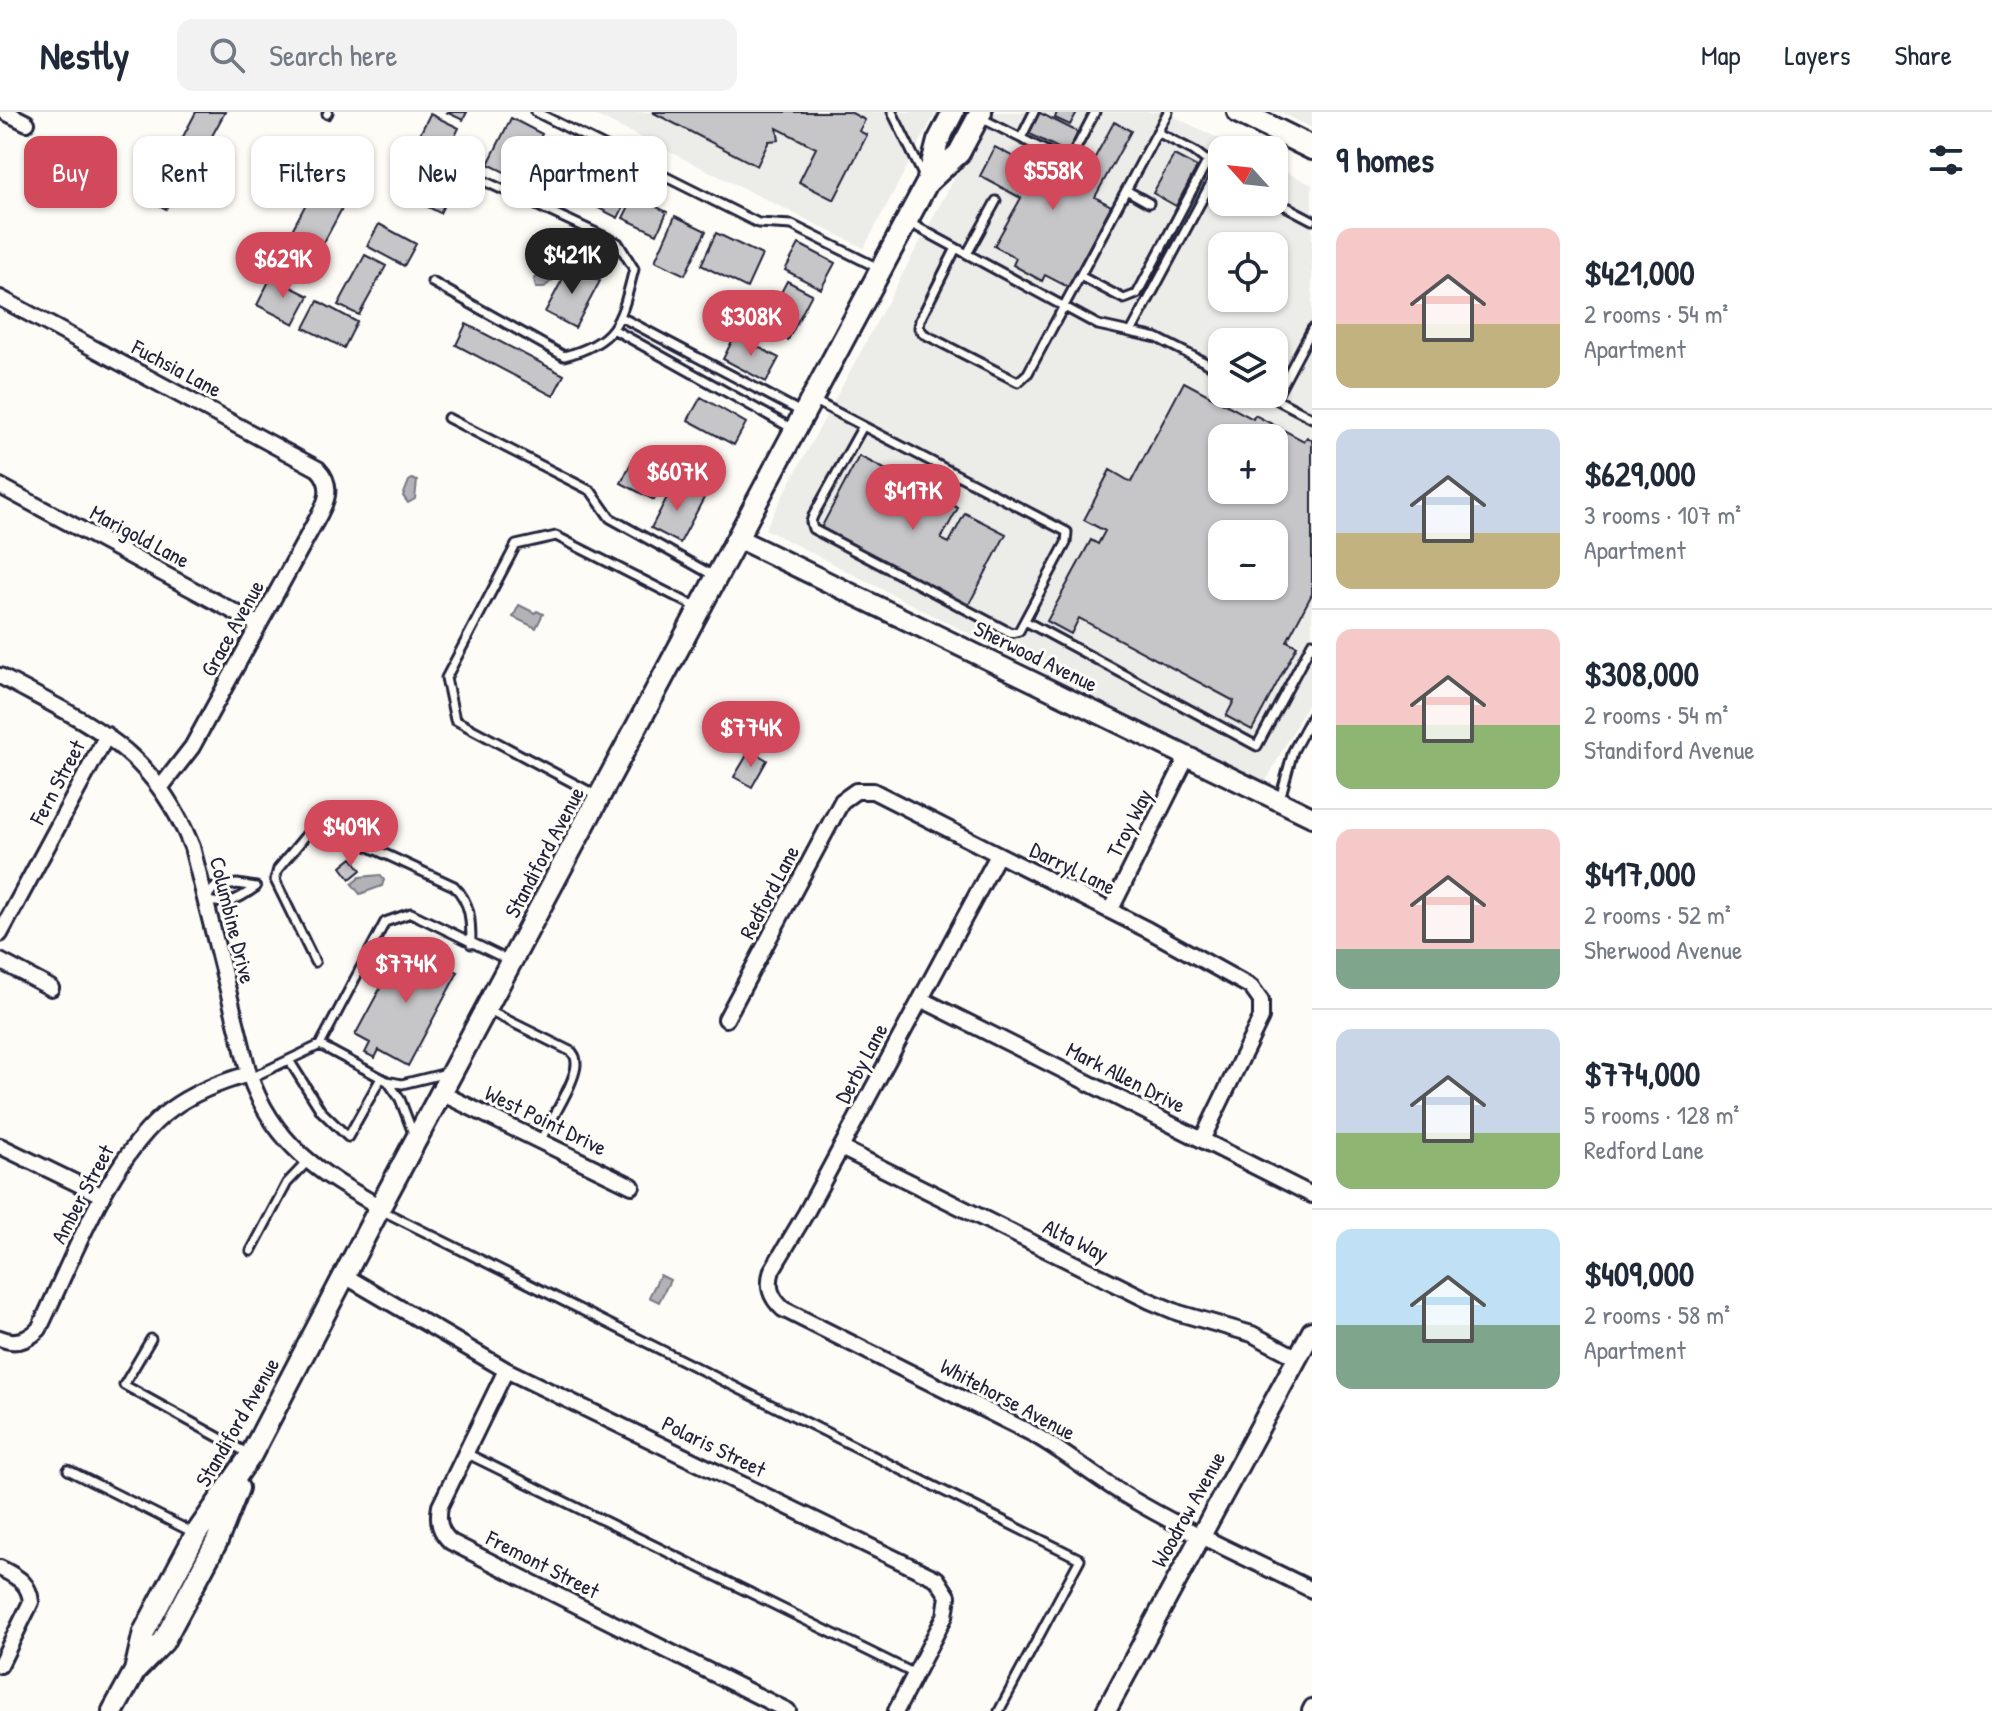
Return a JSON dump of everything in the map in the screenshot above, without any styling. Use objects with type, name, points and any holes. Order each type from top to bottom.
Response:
[{"type":"main road","name":"Standiford Avenue","points":[[113,1711],[135,1671],[144,1632],[196,1534],[251,1455],[415,1141],[927,183],[938,141],[953,112]]},
{"type":"main road","points":[[1239,112],[1270,136]]},
{"type":"main road","name":"Standiford Avenue","points":[[927,183],[959,153],[980,114]]},
{"type":"main road","points":[[1288,144],[1312,148]]},
{"type":"main road","points":[[135,1671],[163,1642],[170,1629],[217,1541],[251,1455]]},
{"type":"street","points":[[5,112],[27,123]]},
{"type":"street","name":"Fuchsia Lane","points":[[0,298],[318,469],[327,483]]},
{"type":"street","name":"Grace Avenue","points":[[161,787],[192,747],[259,625],[327,500],[327,483]]},
{"type":"street","name":"Marigold Lane","points":[[0,486],[259,625]]},
{"type":"street","name":"Sherwood Avenue","points":[[739,539],[1312,817]]},
{"type":"street","name":"Columbine Drive","points":[[0,676],[107,735],[146,768],[161,787],[181,820],[192,847],[250,1076],[262,1106],[307,1162],[330,1180],[380,1208]]},
{"type":"street","name":"Fern Street","points":[[0,934],[107,735]]},
{"type":"street","name":"Troy Way","points":[[1110,911],[1188,755]]},
{"type":"street","name":"Darryl Lane","points":[[856,791],[873,791],[1110,911],[1251,987],[1261,1001],[1261,1018],[1202,1140]]},
{"type":"street","name":"Redford Lane","points":[[726,1019],[842,801],[856,791]]},
{"type":"street","name":"Derby Lane","points":[[770,1293],[772,1270],[998,855]]},
{"type":"street","points":[[0,961],[51,988]]},
{"type":"street","name":"Mark Allen Drive","points":[[921,999],[1312,1195]]},
{"type":"street","name":"Amber Street","points":[[0,1338],[24,1340],[39,1329],[103,1196],[134,1145],[171,1109],[194,1094],[223,1082],[250,1076]]},
{"type":"street","name":"West Point Drive","points":[[441,1093],[632,1186]]},
{"type":"street","points":[[0,1146],[103,1196]]},
{"type":"street","name":"Alta Way","points":[[841,1148],[1150,1301],[1179,1313],[1252,1334],[1298,1358]]},
{"type":"street","name":"Polaris Street","points":[[345,1276],[506,1370],[937,1579],[946,1593],[948,1607],[896,1711]]},
{"type":"street","name":"Whitehorse Avenue","points":[[770,1293],[783,1309],[1033,1434],[1060,1449],[1123,1494],[1312,1590]]},
{"type":"street","name":"Woodrow Avenue","points":[[1106,1711],[1312,1331]]},
{"type":"street","name":"Fremont Street","points":[[506,1370],[440,1506],[438,1517],[444,1535],[451,1542],[788,1711]]},
{"type":"street","points":[[0,1568],[20,1578],[30,1592],[31,1602],[0,1665]]},
{"type":"lane","points":[[536,112],[758,223],[792,225],[881,270]]},
{"type":"lane","points":[[892,112],[927,183]]},
{"type":"lane","points":[[1021,138],[1034,112]]},
{"type":"lane","points":[[980,114],[1064,160],[1069,159],[1095,112]]},
{"type":"lane","points":[[956,248],[920,320],[919,328],[924,334],[1018,382],[1028,373],[1168,112]]},
{"type":"lane","points":[[1080,276],[1124,299],[1137,294],[1208,160],[1157,132]]},
{"type":"lane","points":[[432,282],[564,356],[590,349],[613,329],[621,317],[634,269],[618,243],[485,181]]},
{"type":"lane","points":[[1126,190],[1149,203]]},
{"type":"lane","points":[[1131,332],[1208,193]]},
{"type":"lane","points":[[967,254],[996,201]]},
{"type":"lane","points":[[1288,207],[1312,220]]},
{"type":"lane","points":[[907,221],[1098,325],[1157,338],[1208,364]]},
{"type":"lane","points":[[621,317],[805,415]]},
{"type":"lane","points":[[613,329],[805,415],[863,426],[1067,532],[1066,543],[1019,631],[1011,633],[813,529],[813,516],[863,426]]},
{"type":"lane","points":[[1288,374],[1312,329]]},
{"type":"lane","points":[[1288,406],[1312,418]]},
{"type":"lane","points":[[448,418],[591,491],[610,518],[718,578]]},
{"type":"lane","points":[[600,797],[455,720],[446,678],[516,545],[556,536],[701,609]]},
{"type":"lane","points":[[1025,621],[1257,746],[1312,643]]},
{"type":"lane","points":[[1279,801],[1293,751],[1312,716]]},
{"type":"lane","points":[[315,962],[275,880],[278,869],[307,834],[313,832],[361,843],[454,886],[464,896],[470,913],[471,944]]},
{"type":"lane","points":[[256,887],[237,884],[214,888],[205,900],[218,904],[241,898],[256,887],[275,880]]},
{"type":"lane","points":[[250,1076],[320,1045],[385,922],[411,913],[512,962]]},
{"type":"lane","points":[[486,1009],[564,1047],[575,1057],[577,1065],[573,1077],[540,1141]]},
{"type":"lane","points":[[320,1045],[384,1080],[400,1099],[415,1141]]},
{"type":"lane","points":[[289,1060],[321,1111],[348,1137],[384,1080]]},
{"type":"lane","points":[[384,1080],[411,1083],[453,1070]]},
{"type":"lane","points":[[251,1251],[287,1183],[307,1162]]},
{"type":"lane","points":[[380,1208],[1080,1559],[999,1711]]},
{"type":"lane","points":[[151,1339],[124,1385],[251,1455]]},
{"type":"lane","points":[[466,1453],[915,1674]]},
{"type":"lane","points":[[68,1470],[196,1534]]},
{"type":"shaded area","points":[[589,112],[936,112],[864,248],[667,151],[667,136],[638,136]]},
{"type":"shaded area","points":[[990,112],[1165,112],[1214,136],[1208,136],[1208,216],[1288,216],[1288,173],[1312,185],[1312,695],[1264,785],[765,529]]},
{"type":"shaded area","points":[[1280,112],[1312,112],[1312,128]]},
{"type":"shaded area","points":[[557,257],[561,264],[553,280],[543,288],[536,288],[534,279],[541,274],[546,262]]},
{"type":"shaded area","points":[[412,479],[417,481],[415,499],[408,503],[403,496]]},
{"type":"shaded area","points":[[519,605],[543,614],[536,628],[513,617]]},
{"type":"shaded area","points":[[380,875],[384,880],[382,886],[360,894],[352,884],[360,877]]},
{"type":"shaded area","points":[[660,1275],[670,1280],[659,1302],[649,1297]]},
{"type":"building","points":[[196,112],[225,112],[212,136],[183,136]]},
{"type":"building","points":[[446,112],[467,112],[463,120]]},
{"type":"building","points":[[652,112],[850,112],[865,120],[859,131],[867,135],[834,200],[799,182],[816,148],[777,128],[779,140],[769,141],[757,166]]},
{"type":"building","points":[[1038,112],[1078,132],[1068,153],[1028,133]]},
{"type":"building","points":[[1057,112],[1077,112],[1070,125],[1055,118]]},
{"type":"building","points":[[430,114],[459,128],[455,136],[419,136]]},
{"type":"building","points":[[511,118],[542,134],[541,136],[502,136]]},
{"type":"building","points":[[1114,122],[1131,131],[1095,197],[1111,206],[1068,287],[1045,275],[1042,281],[1013,265],[1016,258],[994,246],[1021,198],[980,176],[995,147],[1077,191]]},
{"type":"building","points":[[501,138],[501,170],[488,164]]},
{"type":"building","points":[[1174,155],[1197,167],[1176,206],[1153,193]]},
{"type":"building","points":[[304,208],[342,208],[322,246],[292,230]]},
{"type":"building","points":[[598,208],[623,208],[618,218]]},
{"type":"building","points":[[628,208],[659,208],[667,212],[657,234],[623,218]]},
{"type":"building","points":[[675,216],[706,231],[685,275],[655,261]]},
{"type":"building","points":[[379,224],[416,244],[404,266],[367,246]]},
{"type":"building","points":[[716,233],[762,255],[747,288],[701,265]]},
{"type":"building","points":[[799,244],[835,263],[821,289],[785,270]]},
{"type":"building","points":[[365,255],[386,266],[359,315],[338,305]]},
{"type":"building","points":[[570,265],[600,281],[575,328],[545,312]]},
{"type":"building","points":[[271,277],[309,296],[294,324],[257,305]]},
{"type":"building","points":[[787,281],[812,294],[788,340],[763,327]]},
{"type":"building","points":[[318,301],[357,322],[344,348],[304,328]]},
{"type":"building","points":[[466,324],[564,375],[553,396],[456,345]]},
{"type":"building","points":[[735,335],[779,358],[766,382],[723,359]]},
{"type":"building","points":[[1184,382],[1208,395],[1208,408],[1232,408],[1253,419],[1255,415],[1272,424],[1208,424],[1208,504],[1288,504],[1288,433],[1304,441],[1307,437],[1312,440],[1312,594],[1287,641],[1297,646],[1252,730],[1226,716],[1234,701],[1079,618],[1071,634],[1047,621],[1091,540],[1098,544],[1105,531],[1084,520],[1110,470],[1131,482]]},
{"type":"building","points":[[701,397],[746,423],[734,445],[688,420]]},
{"type":"building","points":[[859,456],[900,477],[883,509],[891,513],[908,481],[958,508],[941,539],[949,543],[965,513],[1006,534],[968,606],[821,528]]},
{"type":"building","points":[[632,461],[665,478],[654,500],[621,483]]},
{"type":"building","points":[[675,482],[704,498],[680,543],[651,528]]},
{"type":"building","points":[[750,750],[767,760],[752,787],[734,777]]},
{"type":"building","points":[[352,858],[361,870],[350,879],[341,867]]},
{"type":"building","points":[[404,944],[458,972],[408,1066],[379,1050],[375,1058],[365,1053],[370,1043],[355,1035]]}]
